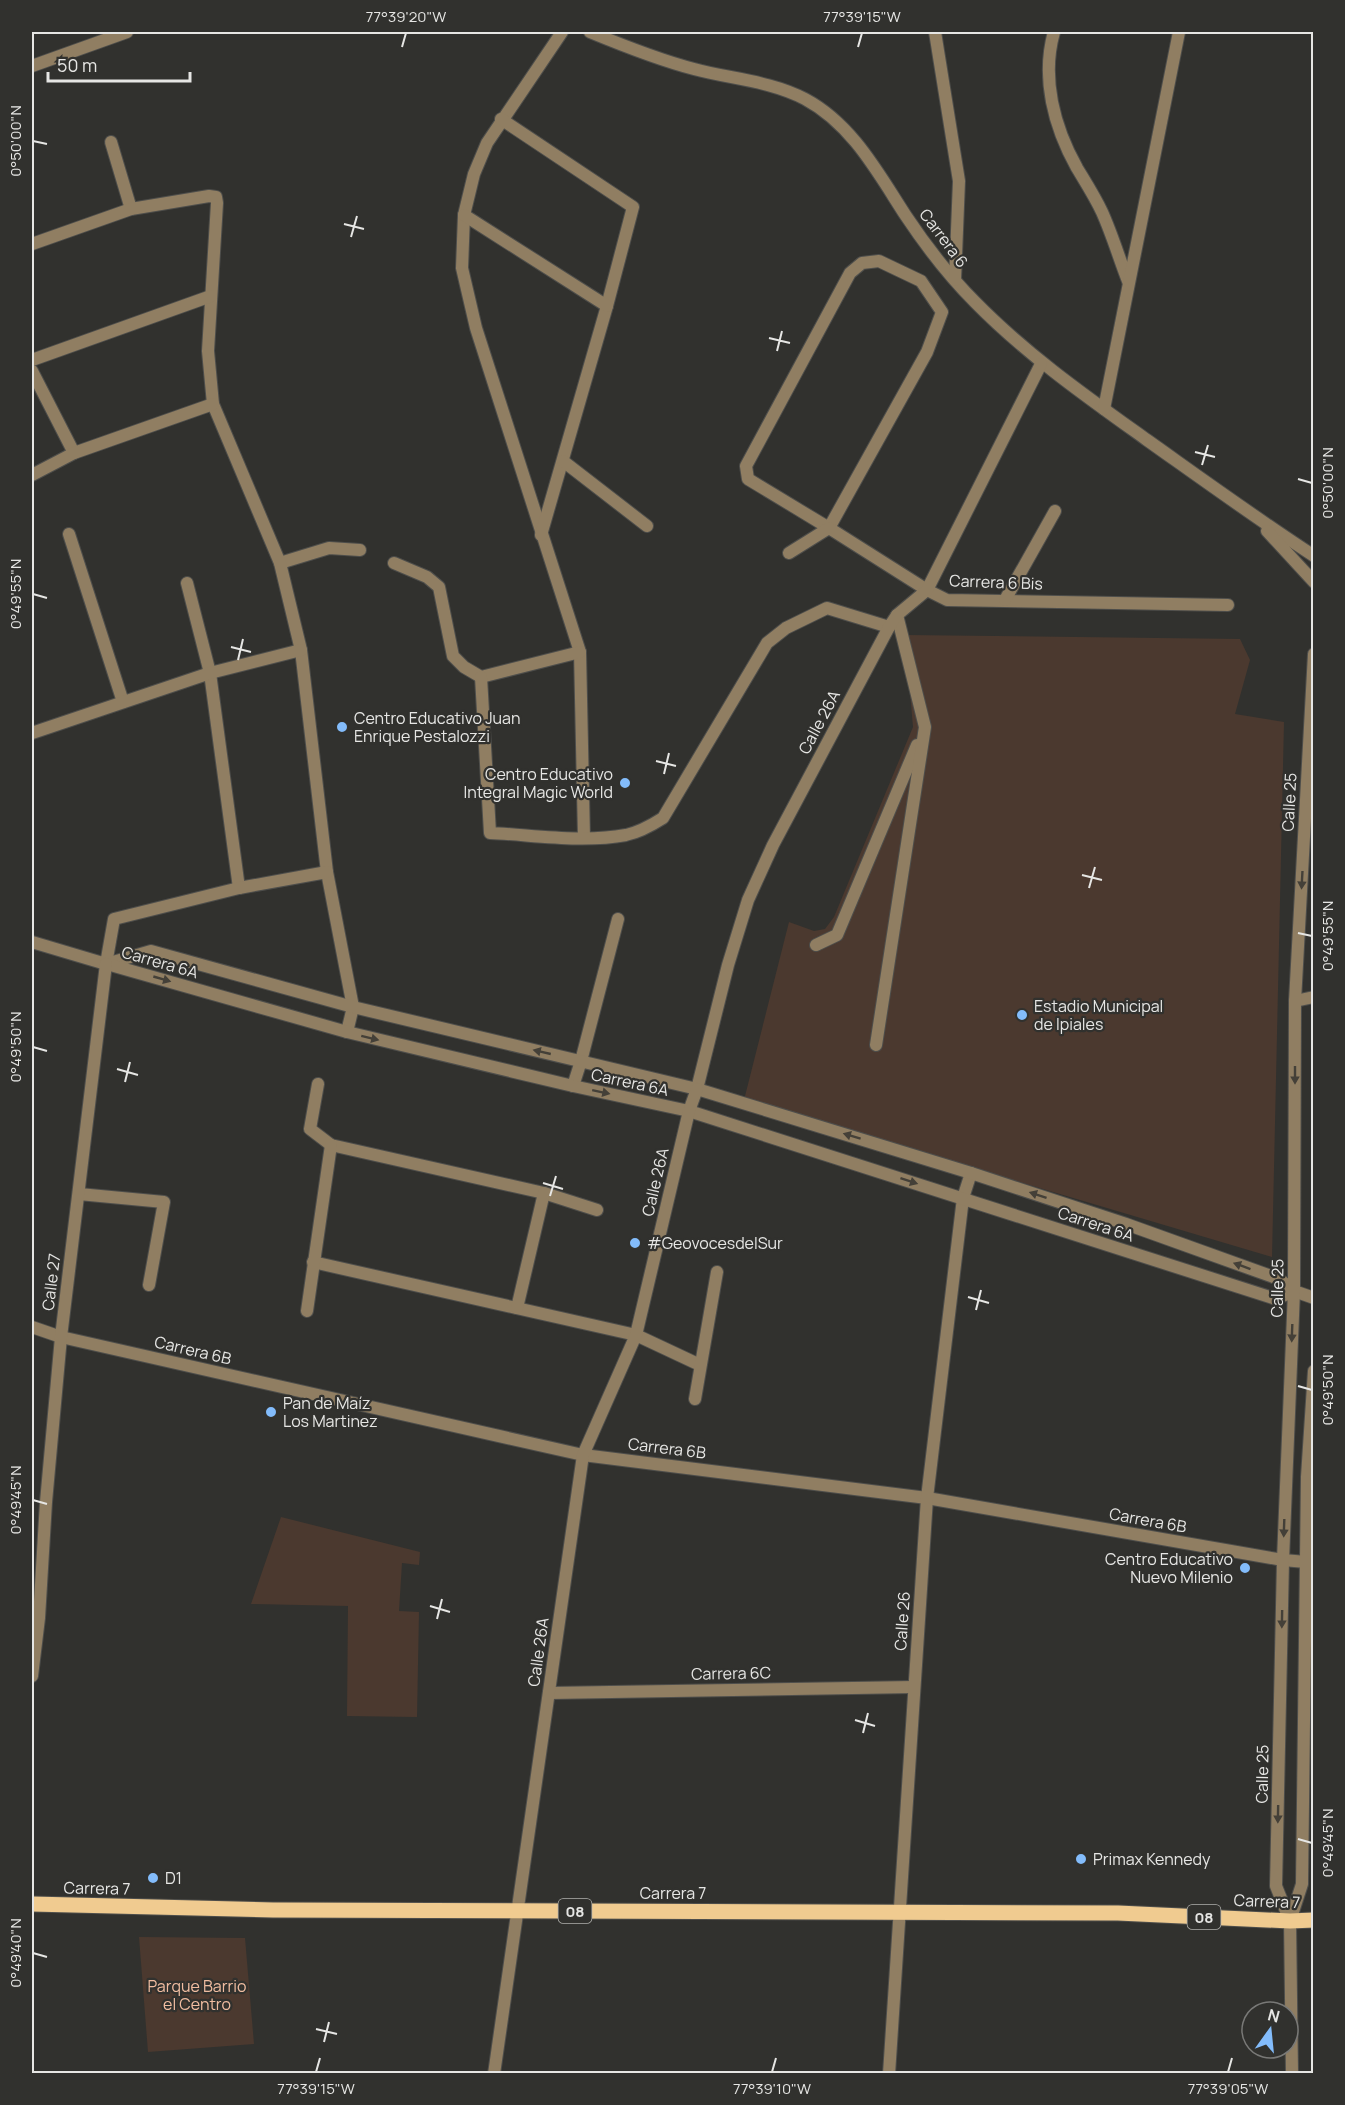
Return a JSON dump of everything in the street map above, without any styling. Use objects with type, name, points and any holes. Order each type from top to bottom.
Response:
[{"type":"main road","name":"Carrera 7","points":[[32,1904],[273,1910],[1118,1913],[1290,1921],[1314,1920]]},
{"type":"street","points":[[32,66],[127,32]]},
{"type":"street","points":[[561,32],[487,143],[474,174],[464,216],[462,268],[476,328],[580,652],[584,838]]},
{"type":"street","name":"Carrera 6","points":[[590,32],[693,69],[775,87],[806,99],[838,122],[873,162],[908,218],[955,280],[974,302],[1041,364]]},
{"type":"street","points":[[935,32],[959,181],[955,280]]},
{"type":"street","points":[[1054,32],[1048,50],[1048,73],[1054,116],[1076,166],[1103,213],[1128,282]]},
{"type":"street","points":[[1104,409],[1179,32]]},
{"type":"street","points":[[501,119],[633,207],[608,306],[541,535]]},
{"type":"street","points":[[111,142],[131,209]]},
{"type":"street","points":[[32,244],[131,209],[210,195],[216,197],[208,351],[213,404],[280,563],[301,650],[327,872],[353,1007],[347,1032]]},
{"type":"street","points":[[464,216],[608,306]]},
{"type":"street","name":"Carrera 6 Bis","points":[[829,528],[927,352],[942,312],[921,281],[879,261],[862,263],[850,273],[746,466],[748,478],[927,590],[947,600],[1227,605]]},
{"type":"street","points":[[32,360],[211,296]]},
{"type":"street","points":[[1041,364],[1314,556]]},
{"type":"street","name":"Calle 26A","points":[[494,2073],[584,1455],[636,1335],[689,1111],[748,900],[773,845],[889,627],[897,615],[927,590],[1041,364]]},
{"type":"street","points":[[32,371],[74,453]]},
{"type":"street","points":[[32,475],[74,453],[213,404]]},
{"type":"street","points":[[563,461],[647,526]]},
{"type":"street","points":[[1005,600],[1055,510]]},
{"type":"street","points":[[1254,516],[1314,582]]},
{"type":"street","points":[[789,553],[829,528]]},
{"type":"street","points":[[69,534],[123,702]]},
{"type":"street","points":[[280,563],[329,548],[360,550]]},
{"type":"street","points":[[394,563],[427,576],[439,587],[453,656],[464,667],[481,677],[580,652]]},
{"type":"street","points":[[187,583],[210,673],[239,888],[327,872]]},
{"type":"street","points":[[481,677],[490,833],[584,838],[626,835],[648,828],[663,818],[767,644],[786,628],[827,608],[889,627]]},
{"type":"street","points":[[876,1045],[925,728],[897,615]]},
{"type":"street","points":[[32,733],[210,673],[301,650]]},
{"type":"street","name":"Calle 25","points":[[1290,1921],[1276,1886],[1283,1560],[1294,1291],[1295,1001],[1314,654]]},
{"type":"street","points":[[816,945],[837,935],[925,728]]},
{"type":"street","name":"Calle 27","points":[[32,1676],[35,1618],[61,1337],[106,964],[114,919],[239,888]]},
{"type":"street","points":[[573,1086],[618,919]]},
{"type":"street","points":[[32,942],[106,964]]},
{"type":"street","name":"Carrera 6A","points":[[106,964],[151,951],[353,1007],[697,1089],[971,1173],[1126,1224],[1279,1279],[1294,1291],[1314,1298]]},
{"type":"street","name":"Carrera 6A","points":[[106,964],[347,1032],[689,1111],[1276,1299],[1294,1291]]},
{"type":"street","points":[[1295,1001],[1314,997]]},
{"type":"street","points":[[318,1084],[310,1130],[331,1145],[544,1193],[597,1210]]},
{"type":"street","points":[[307,1311],[331,1145]]},
{"type":"street","name":"Calle 26","points":[[889,2073],[927,1498],[963,1198],[971,1173]]},
{"type":"street","points":[[517,1308],[544,1193]]},
{"type":"street","points":[[79,1194],[164,1202],[149,1286]]},
{"type":"street","points":[[313,1262],[636,1335],[700,1365]]},
{"type":"street","points":[[695,1399],[717,1272]]},
{"type":"street","name":"Carrera 6B","points":[[32,1327],[61,1337],[584,1455],[927,1498],[1283,1560],[1306,1562]]},
{"type":"street","name":"Calle 25","points":[[1292,2073],[1290,1921],[1302,1884],[1307,1477],[1314,1371]]},
{"type":"street","name":"Carrera 6C","points":[[549,1693],[914,1687]]},
{"type":"green space","name":"Estadio Municipal de Ipiales","points":[[905,635],[1240,639],[1250,660],[1235,714],[1284,722],[1272,1257],[744,1100],[789,922],[814,931],[825,929],[834,917],[913,727]]},
{"type":"green space","points":[[281,1517],[420,1552],[419,1565],[402,1563],[399,1611],[419,1612],[417,1717],[347,1716],[348,1606],[251,1604]]},
{"type":"green space","name":"Parque Barrio el Centro","points":[[139,1937],[245,1938],[254,2044],[148,2052]]},
{"type":"place","name":"Centro Educativo Juan Enrique Pestalozzi","points":[[342,727]]},
{"type":"place","name":"Centro Educativo Integral Magic World","points":[[625,783]]},
{"type":"place","name":"Estadio Municipal de Ipiales","points":[[1022,1015]]},
{"type":"place","name":"#GeovocesdelSur","points":[[635,1243]]},
{"type":"place","name":"Pan de Maíz Los Martinez","points":[[271,1412]]},
{"type":"place","name":"Centro Educativo Nuevo Milenio","points":[[1245,1568]]},
{"type":"place","name":"Primax Kennedy","points":[[1081,1859]]},
{"type":"place","name":"D1","points":[[153,1878]]}]
